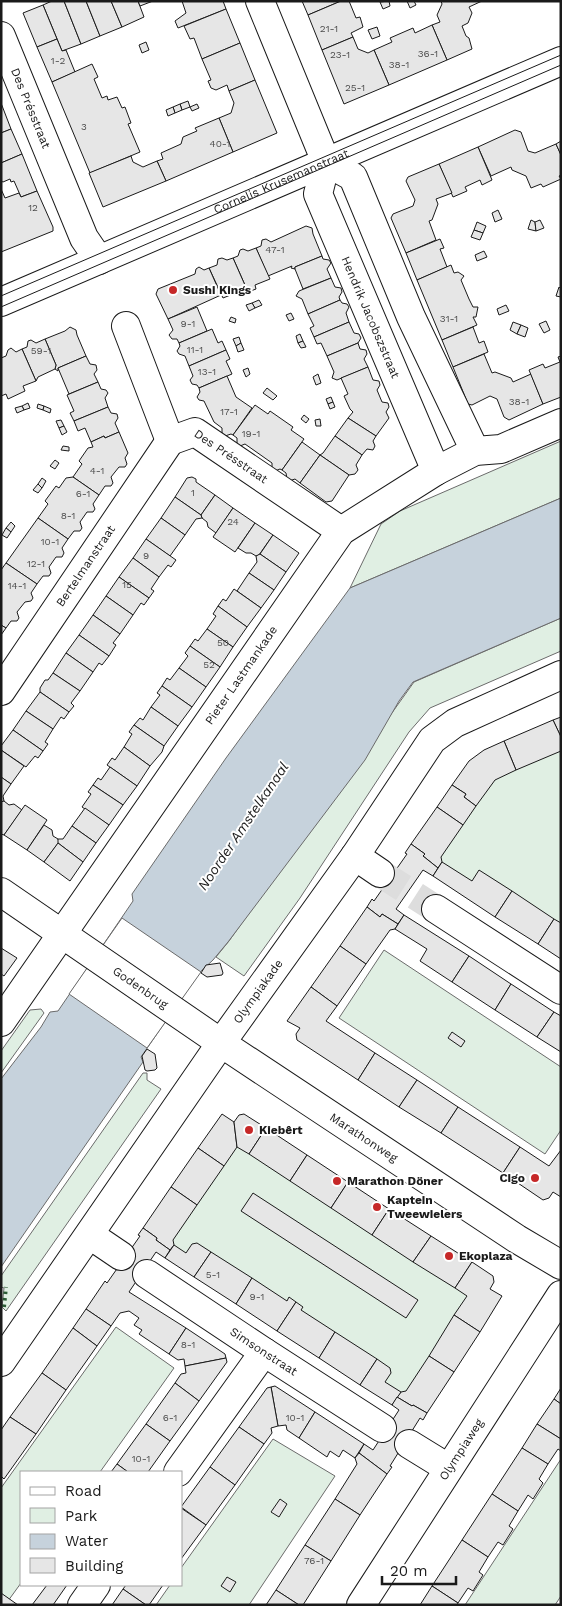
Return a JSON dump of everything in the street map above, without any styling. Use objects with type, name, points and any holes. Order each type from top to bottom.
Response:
[{"type":"street","points":[[260,1],[326,162],[353,177],[411,317],[475,451]]},
{"type":"street","name":"Des Présstraat","points":[[1,36],[84,238],[99,260]]},
{"type":"street","name":"Cornelis Krusemanstraat","points":[[1,302],[561,61]]},
{"type":"street","name":"Hendrik Jacobszstraat","points":[[326,162],[318,194],[436,471]]},
{"type":"street","points":[[126,326],[170,441]]},
{"type":"street","name":"Pieter Lastmankade","points":[[1,1022],[342,531],[436,471],[475,451],[501,449],[561,423]]},
{"type":"street","name":"Des Présstraat","points":[[170,441],[195,432],[342,531]]},
{"type":"street","name":"Bertelmanstraat","points":[[1,690],[170,441]]},
{"type":"street","name":"Olympiakade","points":[[1,1362],[221,1043],[355,856],[432,740],[455,722],[561,675]]},
{"type":"street","points":[[355,856],[380,873]]},
{"type":"street","name":"Godenbrug","points":[[1,892],[193,1023]]},
{"type":"street","points":[[436,909],[561,990]]},
{"type":"street","name":"Marathonweg","points":[[193,1023],[517,1239],[561,1265]]},
{"type":"street","points":[[90,1235],[121,1256]]},
{"type":"street","name":"Simsonstraat","points":[[147,1274],[382,1428]]},
{"type":"street","name":"Olympiaweg","points":[[361,1605],[561,1295]]},
{"type":"street","points":[[179,1471],[264,1352]]},
{"type":"street","points":[[409,1444],[448,1468]]},
{"type":"street","points":[[82,1605],[95,1586]]},
{"type":"green space","points":[[561,441],[561,498],[350,588],[381,524],[400,511]]},
{"type":"green space","points":[[561,618],[561,651],[430,708],[409,732],[300,898],[244,976],[216,957],[414,682]]},
{"type":"green space","points":[[561,742],[561,953],[416,859],[489,772]]},
{"type":"green space","points":[[384,950],[561,1067],[561,1130],[545,1154],[339,1018]]},
{"type":"green space","points":[[41,1009],[44,1013],[1,1073],[1,1051],[30,1010]]},
{"type":"green space","points":[[143,1073],[147,1073],[147,1080],[161,1089],[6,1311],[2,1307],[4,1288],[1,1287],[1,1276]]},
{"type":"green space","points":[[229,1140],[482,1296],[413,1401],[167,1242]]},
{"type":"green space","points":[[116,1327],[174,1368],[101,1471],[20,1471],[20,1584],[8,1601],[1,1596],[1,1488]]},
{"type":"green space","points":[[273,1439],[335,1476],[249,1605],[156,1605],[169,1586],[182,1586],[182,1567]]},
{"type":"green space","points":[[561,1459],[561,1596],[555,1605],[465,1605]]},
{"type":"water","name":"Noorder Amstelkanaal","points":[[561,498],[561,618],[413,682],[399,701],[365,760],[228,942],[199,973],[141,1057],[143,1062],[1,1267],[1,1079],[41,1027],[50,1012],[58,1011],[133,901],[132,894],[226,758],[350,588]]},
{"type":"pier","points":[[122,918],[201,972],[147,1048],[69,994]]},
{"type":"building","points":[[52,1],[64,1],[81,44],[62,51],[43,5]]},
{"type":"building","points":[[64,1],[86,1],[100,36],[81,44]]},
{"type":"building","points":[[86,1],[111,1],[122,27],[100,36]]},
{"type":"building","points":[[111,1],[138,1],[144,17],[122,27]]},
{"type":"building","points":[[138,1],[153,1],[140,6]]},
{"type":"building","points":[[182,1],[223,1],[226,9],[178,28],[175,21],[186,13]]},
{"type":"building","points":[[302,1],[341,1],[308,15]]},
{"type":"building","points":[[341,1],[349,1],[356,18],[360,17],[363,27],[351,33],[353,37],[322,50],[308,15]]},
{"type":"building","points":[[389,1],[390,6],[383,9],[380,2]]},
{"type":"building","points":[[407,1],[414,1],[416,5],[410,8]]},
{"type":"building","points":[[441,1],[482,1],[469,7],[472,13],[468,23],[462,26],[466,36],[469,38],[472,49],[447,60],[432,25],[440,22],[437,15],[442,4]]},
{"type":"building","points":[[43,5],[57,39],[37,47],[23,13]]},
{"type":"building","points":[[226,9],[240,43],[202,59],[194,38],[190,39],[184,26]]},
{"type":"building","points":[[432,25],[447,60],[389,85],[374,50],[392,42],[390,38],[413,28],[415,33]]},
{"type":"building","points":[[377,27],[380,36],[372,39],[368,30]]},
{"type":"building","points":[[353,37],[358,49],[368,53],[374,50],[389,85],[344,104],[322,50]]},
{"type":"building","points":[[57,39],[62,51],[66,50],[75,72],[52,82],[37,47]]},
{"type":"building","points":[[146,42],[149,50],[142,53],[139,45]]},
{"type":"building","points":[[240,43],[255,80],[229,91],[227,85],[216,90],[211,88],[208,81],[211,80],[202,59]]},
{"type":"building","points":[[92,64],[98,77],[94,79],[102,98],[107,96],[108,100],[117,97],[122,108],[125,107],[131,123],[128,124],[140,152],[90,173],[52,82]]},
{"type":"building","points":[[255,80],[277,133],[233,152],[219,118],[231,113],[234,103],[229,91]]},
{"type":"building","points":[[188,101],[190,107],[182,110],[180,104]]},
{"type":"building","points":[[1,103],[11,129],[1,133]]},
{"type":"building","points":[[180,104],[182,110],[175,113],[173,107]]},
{"type":"building","points":[[197,104],[199,108],[192,111],[190,107]]},
{"type":"building","points":[[173,107],[175,113],[168,116],[166,110]]},
{"type":"building","points":[[219,118],[233,152],[166,181],[157,161],[163,159],[161,153],[181,144],[183,137],[197,131],[195,128]]},
{"type":"building","points":[[11,129],[22,154],[1,163],[1,133]]},
{"type":"building","points":[[515,130],[521,132],[528,151],[535,153],[556,144],[561,155],[561,175],[559,176],[561,179],[543,187],[541,184],[531,188],[526,176],[512,170],[511,167],[491,176],[478,147]]},
{"type":"building","points":[[561,141],[561,155],[556,144]]},
{"type":"building","points":[[478,147],[492,180],[482,185],[480,180],[465,187],[467,191],[453,197],[439,164]]},
{"type":"building","points":[[22,154],[37,191],[21,197],[14,181],[11,182],[10,179],[1,181],[1,163]]},
{"type":"building","points":[[131,156],[133,162],[143,167],[157,161],[166,181],[103,207],[89,173]]},
{"type":"building","points":[[439,164],[452,193],[436,199],[438,204],[432,220],[429,221],[436,240],[406,253],[391,218],[393,214],[413,206],[415,200],[406,181],[408,177]]},
{"type":"building","points":[[1,189],[5,198],[19,193],[21,197],[37,191],[53,231],[1,252]]},
{"type":"building","points":[[498,210],[502,219],[495,222],[492,213]]},
{"type":"building","points":[[531,220],[535,222],[536,231],[528,229]]},
{"type":"building","points":[[540,220],[544,228],[536,231],[535,222]]},
{"type":"building","points":[[477,222],[486,226],[483,233],[474,230]]},
{"type":"building","points":[[306,226],[312,228],[322,256],[295,267],[295,269],[291,268],[292,266],[268,276],[256,248],[261,246],[262,240],[266,239],[271,242]]},
{"type":"building","points":[[474,230],[483,233],[480,240],[471,237]]},
{"type":"building","points":[[440,239],[444,248],[440,249],[447,267],[417,280],[406,253]]},
{"type":"building","points":[[256,248],[270,279],[255,285],[256,289],[248,292],[233,258],[238,256],[240,250],[248,251]]},
{"type":"building","points":[[484,251],[487,257],[477,261],[475,255]]},
{"type":"building","points":[[322,256],[323,259],[329,260],[331,263],[327,269],[331,278],[303,289],[295,267]]},
{"type":"building","points":[[233,258],[248,292],[240,295],[238,292],[223,298],[209,268],[217,265],[218,259],[227,260]]},
{"type":"building","points":[[451,265],[454,273],[458,272],[464,276],[461,280],[469,299],[473,307],[478,307],[476,317],[473,317],[477,325],[442,340],[417,280]]},
{"type":"building","points":[[199,267],[204,270],[209,268],[221,295],[168,319],[156,294],[158,289],[195,274],[196,269]]},
{"type":"building","points":[[331,278],[335,287],[341,288],[340,300],[308,314],[302,299],[296,296],[299,291]]},
{"type":"building","points":[[559,287],[561,289],[561,297],[556,296]]},
{"type":"building","points":[[259,300],[262,305],[255,308],[252,303]]},
{"type":"building","points":[[340,300],[349,307],[346,313],[349,322],[314,337],[310,328],[314,326],[308,314]]},
{"type":"building","points":[[252,303],[255,308],[249,311],[246,305]]},
{"type":"building","points":[[506,305],[509,311],[499,315],[497,309]]},
{"type":"building","points":[[197,307],[207,331],[179,343],[177,339],[172,339],[169,335],[173,330],[168,319]]},
{"type":"building","points":[[291,313],[294,319],[289,321],[286,315]]},
{"type":"building","points":[[231,317],[236,319],[235,323],[229,321]]},
{"type":"building","points":[[546,321],[550,330],[544,333],[539,324]]},
{"type":"building","points":[[349,322],[354,333],[359,334],[361,338],[358,343],[327,356],[321,343],[317,344],[314,337]]},
{"type":"building","points":[[513,322],[521,325],[517,334],[510,330]]},
{"type":"building","points":[[521,325],[528,328],[525,337],[517,334]]},
{"type":"building","points":[[70,327],[76,330],[86,356],[58,368],[58,371],[55,369],[56,365],[45,339]]},
{"type":"building","points":[[473,327],[479,343],[484,341],[488,352],[453,367],[442,340]]},
{"type":"building","points":[[212,329],[218,343],[222,341],[226,350],[189,366],[185,356],[177,351],[180,346],[179,343]]},
{"type":"building","points":[[300,334],[303,341],[298,343],[296,336]]},
{"type":"building","points":[[239,337],[241,343],[236,346],[233,339]]},
{"type":"building","points":[[45,339],[56,365],[55,369],[38,377],[36,381],[22,349],[27,347],[28,341],[31,340],[36,343]]},
{"type":"building","points":[[303,341],[306,347],[301,348],[298,343]]},
{"type":"building","points":[[241,343],[244,350],[238,352],[236,346]]},
{"type":"building","points":[[358,343],[360,349],[366,350],[367,354],[364,359],[368,367],[337,380],[332,378],[334,372],[327,356]]},
{"type":"building","points":[[11,348],[16,352],[22,349],[36,381],[23,386],[25,391],[8,399],[6,394],[1,396],[1,358],[6,356]]},
{"type":"building","points":[[226,350],[230,359],[226,361],[232,374],[199,388],[197,385],[192,384],[190,380],[193,376],[189,366]]},
{"type":"building","points":[[484,354],[492,373],[495,372],[511,378],[513,382],[531,374],[543,404],[509,420],[504,417],[497,399],[490,396],[472,405],[468,404],[453,367]]},
{"type":"building","points":[[86,356],[90,364],[96,365],[97,370],[94,374],[98,382],[69,394],[58,368]]},
{"type":"building","points":[[561,356],[561,397],[543,404],[529,370],[543,364],[545,368],[560,362],[558,357]]},
{"type":"building","points":[[368,367],[373,380],[379,381],[380,385],[377,390],[382,402],[388,403],[389,407],[386,412],[389,418],[376,436],[348,418],[353,412],[344,396],[348,394],[341,378]]},
{"type":"building","points":[[248,368],[250,374],[246,377],[243,370]]},
{"type":"building","points":[[318,374],[321,383],[316,385],[313,377]]},
{"type":"building","points":[[227,376],[236,397],[252,408],[233,435],[225,436],[222,434],[222,428],[214,422],[204,401],[199,400],[197,397],[200,392],[199,388]]},
{"type":"building","points":[[98,382],[101,389],[106,390],[108,393],[105,398],[108,407],[74,421],[70,413],[74,411],[67,395]]},
{"type":"building","points":[[267,388],[277,396],[273,400],[263,393]]},
{"type":"building","points":[[331,397],[333,402],[328,404],[326,399]]},
{"type":"building","points":[[333,402],[335,407],[330,409],[328,404]]},
{"type":"building","points":[[28,403],[30,408],[24,410],[22,406]]},
{"type":"building","points":[[38,404],[44,406],[43,410],[37,408]]},
{"type":"building","points":[[255,405],[268,414],[270,411],[293,427],[291,430],[304,439],[282,470],[275,471],[272,469],[272,463],[245,444],[240,446],[237,444],[237,438],[233,435]]},
{"type":"building","points":[[22,406],[24,410],[17,413],[15,408]]},
{"type":"building","points":[[44,406],[51,409],[50,413],[43,410]]},
{"type":"building","points":[[108,407],[111,413],[117,414],[118,418],[115,423],[119,432],[91,442],[85,428],[78,431],[74,421]]},
{"type":"building","points":[[304,415],[309,419],[306,423],[301,419]]},
{"type":"building","points":[[348,418],[376,436],[373,441],[375,446],[373,450],[367,449],[362,455],[335,436]]},
{"type":"building","points":[[320,419],[321,426],[316,426],[315,420]]},
{"type":"building","points":[[61,420],[64,426],[59,428],[56,421]]},
{"type":"building","points":[[64,426],[67,432],[62,435],[59,428]]},
{"type":"building","points":[[119,432],[128,453],[125,458],[127,464],[125,467],[119,467],[111,477],[113,483],[111,486],[105,486],[99,495],[73,477],[82,464],[79,461],[88,448],[93,447],[91,442]]},
{"type":"building","points":[[335,436],[362,455],[356,465],[358,470],[355,474],[349,475],[320,455]]},
{"type":"building","points":[[302,442],[320,455],[300,483],[295,479],[289,481],[286,473],[282,470]]},
{"type":"building","points":[[63,446],[69,447],[69,451],[61,450]]},
{"type":"building","points":[[320,455],[349,475],[332,501],[326,502],[300,483]]},
{"type":"building","points":[[55,460],[59,463],[55,469],[50,466]]},
{"type":"building","points":[[73,477],[99,495],[93,504],[95,509],[93,512],[87,512],[80,522],[82,528],[80,531],[74,531],[68,539],[38,518],[48,504],[45,501],[56,486],[59,488],[66,478]]},
{"type":"building","points":[[192,477],[215,495],[201,515],[175,497],[187,478]]},
{"type":"building","points":[[42,478],[46,481],[42,488],[38,484]]},
{"type":"building","points":[[38,484],[42,488],[38,493],[33,490]]},
{"type":"building","points":[[215,495],[233,508],[216,533],[208,527],[207,522],[201,515]]},
{"type":"building","points":[[175,497],[201,515],[202,518],[196,519],[185,535],[161,518]]},
{"type":"building","points":[[233,508],[255,523],[235,552],[213,537]]},
{"type":"building","points":[[38,518],[68,539],[62,548],[64,553],[62,557],[56,557],[49,567],[51,573],[49,576],[43,576],[37,584],[6,563]]},
{"type":"building","points":[[161,518],[185,535],[170,556],[146,539]]},
{"type":"building","points":[[11,522],[15,526],[11,532],[6,528]]},
{"type":"building","points":[[255,523],[273,535],[259,555],[256,556],[238,548]]},
{"type":"building","points":[[6,528],[11,532],[7,538],[2,535]]},
{"type":"building","points":[[273,535],[299,553],[286,572],[260,554]]},
{"type":"building","points":[[146,539],[176,560],[171,567],[168,565],[159,577],[133,558]]},
{"type":"building","points":[[260,554],[286,572],[274,590],[249,573],[257,562],[256,556]]},
{"type":"building","points":[[133,558],[159,577],[151,589],[154,591],[149,598],[119,577]]},
{"type":"building","points":[[6,563],[37,584],[31,593],[33,598],[31,601],[25,602],[17,612],[19,618],[17,621],[11,621],[6,628],[1,625],[1,570]]},
{"type":"building","points":[[249,573],[274,590],[261,608],[237,591]]},
{"type":"building","points":[[119,577],[149,598],[144,605],[141,603],[133,615],[106,596]]},
{"type":"building","points":[[234,589],[261,608],[247,627],[218,606],[223,599],[226,601]]},
{"type":"building","points":[[106,596],[133,615],[120,634],[93,615]]},
{"type":"building","points":[[218,606],[247,627],[233,647],[207,629],[216,616],[213,614]]},
{"type":"building","points":[[93,615],[120,634],[113,643],[116,645],[109,656],[79,635]]},
{"type":"building","points":[[1,625],[6,628],[1,635]]},
{"type":"building","points":[[207,629],[233,647],[220,667],[190,646],[195,639],[198,641]]},
{"type":"building","points":[[79,635],[109,656],[102,665],[99,663],[93,672],[66,653]]},
{"type":"building","points":[[190,646],[220,667],[206,687],[179,668],[188,656],[185,653]]},
{"type":"building","points":[[66,653],[93,672],[80,691],[53,673]]},
{"type":"building","points":[[179,668],[206,687],[192,707],[162,686],[167,678],[170,680]]},
{"type":"building","points":[[53,673],[80,691],[71,703],[74,706],[69,712],[40,692],[40,688],[45,680],[48,680]]},
{"type":"building","points":[[162,686],[192,707],[178,726],[151,707],[160,695],[157,693]]},
{"type":"building","points":[[40,692],[69,712],[64,719],[61,717],[53,729],[26,711]]},
{"type":"building","points":[[151,707],[178,726],[164,746],[134,725],[140,718],[143,720]]},
{"type":"building","points":[[26,711],[53,729],[45,742],[48,744],[43,751],[13,730]]},
{"type":"building","points":[[561,717],[561,737],[553,720]]},
{"type":"building","points":[[553,720],[561,737],[561,751],[516,770],[504,741]]},
{"type":"building","points":[[134,725],[164,746],[162,752],[150,766],[124,747],[132,734],[129,732]]},
{"type":"building","points":[[13,730],[43,751],[38,758],[35,756],[26,767],[1,750],[1,746]]},
{"type":"building","points":[[504,741],[516,770],[495,780],[476,806],[464,797],[466,794],[452,785],[469,761],[484,750]]},
{"type":"building","points":[[124,747],[150,766],[137,786],[107,765],[112,758],[115,760]]},
{"type":"building","points":[[1,750],[24,766],[11,784],[1,777]]},
{"type":"building","points":[[110,767],[137,786],[123,805],[93,785],[98,778],[101,780]]},
{"type":"building","points":[[1,777],[11,784],[3,796],[4,801],[1,802]]},
{"type":"building","points":[[93,785],[123,805],[109,825],[82,807],[91,794],[88,792]]},
{"type":"building","points":[[452,785],[466,794],[464,797],[476,806],[463,825],[437,807]]},
{"type":"building","points":[[4,801],[9,805],[14,804],[22,810],[4,835],[1,834],[1,802]]},
{"type":"building","points":[[25,805],[47,820],[27,850],[4,835]]},
{"type":"building","points":[[437,807],[463,825],[441,857],[442,862],[438,868],[423,856],[425,854],[411,844]]},
{"type":"building","points":[[85,808],[109,825],[96,843],[72,826]]},
{"type":"building","points":[[44,825],[52,830],[53,836],[59,842],[44,862],[27,850]]},
{"type":"building","points":[[72,826],[96,843],[83,862],[58,843],[58,839],[63,839]]},
{"type":"building","points":[[58,843],[83,862],[70,881],[44,862]]},
{"type":"building","points":[[411,844],[425,854],[423,856],[438,868],[433,876],[423,870],[396,909],[404,915],[398,924],[382,914],[380,917],[367,907],[372,899],[374,901],[407,854],[405,853]]},
{"type":"building","points":[[442,862],[472,881],[479,870],[512,891],[495,917],[433,876]]},
{"type":"building","points":[[512,891],[554,919],[538,944],[495,917]]},
{"type":"building","points":[[367,907],[380,917],[382,914],[398,924],[395,929],[390,930],[366,964],[340,946]]},
{"type":"building","points":[[404,915],[469,956],[452,982],[420,961],[427,949],[395,929]]},
{"type":"building","points":[[554,919],[561,923],[561,959],[538,944]]},
{"type":"building","points":[[340,946],[366,964],[337,1006],[311,987]]},
{"type":"building","points":[[1,948],[17,958],[4,976],[1,974]]},
{"type":"building","points":[[469,956],[511,984],[495,1010],[452,982]]},
{"type":"building","points":[[220,963],[222,975],[207,977],[201,973],[206,965]]},
{"type":"building","points":[[511,984],[554,1012],[537,1037],[495,1010]]},
{"type":"building","points":[[311,987],[337,1006],[326,1021],[375,1053],[358,1080],[297,1040],[296,1034],[300,1028],[287,1021]]},
{"type":"building","points":[[554,1012],[561,1016],[561,1052],[537,1037]]},
{"type":"building","points":[[452,1032],[465,1041],[461,1047],[448,1038]]},
{"type":"building","points":[[147,1049],[155,1054],[157,1068],[155,1070],[145,1070],[142,1056]]},
{"type":"building","points":[[375,1053],[417,1080],[399,1107],[358,1080]]},
{"type":"building","points":[[417,1080],[458,1107],[441,1133],[399,1107]]},
{"type":"building","points":[[458,1107],[520,1147],[503,1173],[441,1133]]},
{"type":"building","points":[[222,1114],[234,1122],[237,1147],[224,1166],[198,1148]]},
{"type":"building","points":[[244,1114],[266,1128],[249,1154],[237,1147],[234,1122],[239,1115]]},
{"type":"building","points":[[266,1128],[307,1155],[290,1181],[249,1154]]},
{"type":"building","points":[[520,1147],[549,1166],[561,1150],[561,1197],[553,1192],[549,1198],[543,1200],[503,1173]]},
{"type":"building","points":[[198,1148],[224,1166],[197,1205],[171,1187]]},
{"type":"building","points":[[307,1155],[348,1182],[331,1208],[290,1181]]},
{"type":"building","points":[[348,1182],[389,1209],[372,1235],[331,1208]]},
{"type":"building","points":[[171,1187],[197,1205],[173,1240],[174,1245],[170,1250],[143,1228]]},
{"type":"building","points":[[253,1193],[418,1300],[406,1318],[241,1211]]},
{"type":"building","points":[[389,1209],[431,1236],[413,1262],[372,1235]]},
{"type":"building","points":[[143,1228],[170,1250],[165,1258],[156,1252],[129,1292],[186,1328],[169,1354],[139,1334],[142,1330],[134,1325],[139,1318],[129,1311],[120,1313],[111,1326],[86,1309],[105,1281],[107,1283],[140,1236],[138,1235]]},
{"type":"building","points":[[431,1236],[472,1262],[455,1288],[413,1262]]},
{"type":"building","points":[[197,1243],[211,1252],[194,1277],[165,1258],[174,1245],[186,1253],[192,1244]]},
{"type":"building","points":[[211,1252],[252,1278],[236,1304],[194,1277]]},
{"type":"building","points":[[472,1262],[493,1276],[494,1282],[490,1289],[502,1296],[480,1332],[454,1315],[467,1296],[455,1288]]},
{"type":"building","points":[[252,1278],[287,1301],[289,1297],[296,1302],[277,1331],[236,1304]]},
{"type":"building","points":[[296,1302],[303,1307],[301,1310],[335,1332],[319,1358],[277,1331]]},
{"type":"building","points":[[86,1309],[111,1326],[97,1346],[73,1328]]},
{"type":"building","points":[[454,1315],[480,1332],[454,1372],[429,1356]]},
{"type":"building","points":[[73,1328],[97,1346],[66,1390],[42,1373]]},
{"type":"building","points":[[186,1328],[225,1354],[226,1358],[185,1366],[184,1359],[178,1360],[169,1354]]},
{"type":"building","points":[[335,1332],[377,1359],[360,1385],[319,1358]]},
{"type":"building","points":[[429,1356],[454,1372],[427,1413],[397,1397],[401,1392],[406,1391]]},
{"type":"building","points":[[226,1358],[227,1362],[199,1401],[175,1383],[181,1374],[186,1373],[185,1366]]},
{"type":"building","points":[[377,1359],[390,1368],[391,1373],[385,1382],[401,1392],[392,1405],[360,1385]]},
{"type":"building","points":[[42,1373],[66,1390],[36,1434],[10,1417]]},
{"type":"building","points":[[175,1383],[199,1401],[170,1441],[146,1424]]},
{"type":"building","points":[[275,1386],[315,1412],[299,1438],[287,1430],[286,1425],[278,1426],[271,1387]]},
{"type":"building","points":[[271,1387],[278,1426],[271,1428],[272,1433],[264,1444],[239,1427],[267,1388]]},
{"type":"building","points":[[561,1388],[561,1404],[554,1399]]},
{"type":"building","points":[[397,1397],[427,1413],[423,1420],[420,1418],[387,1474],[359,1453],[364,1444],[373,1450],[399,1410],[392,1405]]},
{"type":"building","points":[[554,1399],[561,1404],[561,1439],[537,1424]]},
{"type":"building","points":[[315,1412],[364,1444],[355,1458],[343,1450],[339,1457],[330,1451],[327,1457],[299,1438]]},
{"type":"building","points":[[10,1417],[36,1434],[4,1479],[1,1476],[1,1430]]},
{"type":"building","points":[[146,1424],[170,1441],[149,1471],[127,1471],[117,1464]]},
{"type":"building","points":[[537,1424],[561,1439],[561,1451],[558,1449],[548,1464],[522,1448]]},
{"type":"building","points":[[239,1427],[264,1444],[235,1485],[210,1467]]},
{"type":"building","points":[[522,1448],[548,1464],[539,1479],[543,1483],[533,1499],[528,1495],[518,1511],[492,1494]]},
{"type":"building","points":[[359,1453],[387,1474],[360,1515],[335,1499],[357,1464],[355,1458]]},
{"type":"building","points":[[117,1464],[127,1471],[112,1471]]},
{"type":"building","points":[[210,1467],[235,1485],[206,1525],[182,1508]]},
{"type":"building","points":[[492,1494],[518,1511],[509,1526],[513,1529],[503,1545],[498,1542],[488,1557],[462,1540]]},
{"type":"building","points":[[280,1499],[287,1504],[279,1517],[271,1512]]},
{"type":"building","points":[[335,1499],[360,1515],[331,1561],[305,1545]]},
{"type":"building","points":[[182,1509],[206,1525],[182,1558]]},
{"type":"building","points":[[462,1540],[488,1557],[479,1572],[483,1575],[473,1591],[468,1588],[458,1603],[432,1586]]},
{"type":"building","points":[[305,1545],[331,1561],[303,1605],[299,1605],[276,1590]]},
{"type":"building","points":[[227,1577],[236,1582],[230,1592],[221,1586]]},
{"type":"building","points":[[46,1586],[66,1586],[53,1605],[32,1605]]},
{"type":"building","points":[[125,1586],[162,1586],[149,1605],[146,1605],[123,1589]]},
{"type":"building","points":[[432,1586],[458,1603],[457,1605],[420,1605]]},
{"type":"building","points":[[123,1589],[146,1605],[112,1605]]},
{"type":"building","points":[[276,1590],[299,1605],[266,1605]]},
{"type":"building","points":[[1,1593],[18,1605],[1,1605]]},
{"type":"tunnel","points":[[380,873],[436,909]]},
{"type":"tram line","points":[[1,296],[561,55]]},
{"type":"tram line","points":[[1,307],[561,65]]},
{"type":"hedge","points":[[4,1307],[6,1287]]},
{"type":"place","name":"Sushi Kings","points":[[173,290]]},
{"type":"place","name":"Kiebêrt","points":[[249,1130]]},
{"type":"place","name":"Cigo","points":[[535,1178]]},
{"type":"place","name":"Marathon Döner","points":[[337,1181]]},
{"type":"place","name":"Kaptein Tweewielers","points":[[377,1207]]},
{"type":"place","name":"Ekoplaza","points":[[449,1256]]}]
